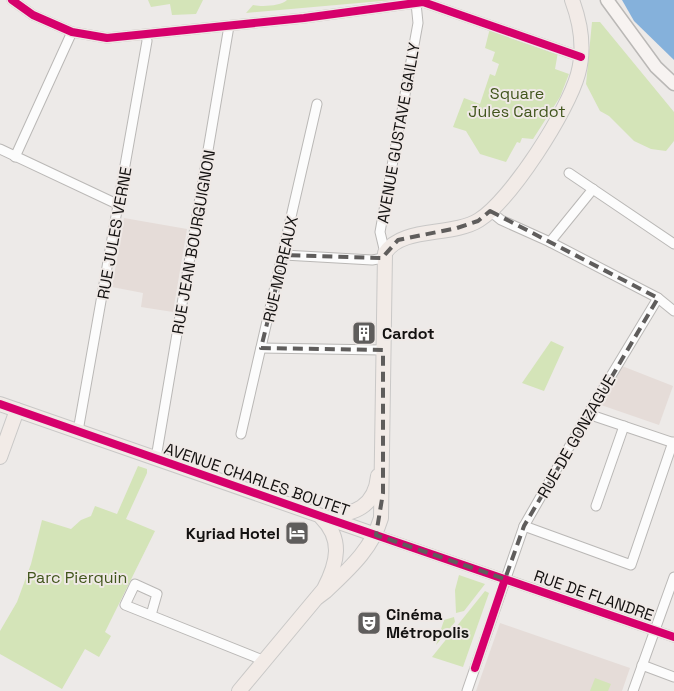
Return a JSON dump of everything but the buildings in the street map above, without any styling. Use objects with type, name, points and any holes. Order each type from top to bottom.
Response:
[{"type":"main road","points":[[385,255],[390,246],[398,240],[457,228],[478,221],[490,211],[523,171],[555,122],[574,87],[581,57],[579,18],[572,0]]},
{"type":"main road","points":[[608,1],[656,67],[674,84]]},
{"type":"main road","name":"AVENUE GUSTAVE GAILLY","points":[[381,442],[385,255]]},
{"type":"main road","name":"AVENUE CHARLES BOUTET","points":[[0,404],[376,535]]},
{"type":"main road","points":[[0,457],[17,410]]},
{"type":"main road","points":[[323,517],[351,514],[365,506],[372,496],[377,481],[381,442]]},
{"type":"main road","points":[[318,596],[326,591],[355,563],[376,535],[381,518],[383,493],[381,442]]},
{"type":"main road","points":[[239,691],[318,596],[332,575],[336,546],[330,526],[323,517]]},
{"type":"street","points":[[12,0],[33,15],[72,32],[107,38],[229,26],[423,2],[581,57]]},
{"type":"street","name":"AVENUE GUSTAVE GAILLY","points":[[385,255],[380,232],[418,23],[416,3]]},
{"type":"street","name":"RUE JEAN BOURGUIGNON","points":[[156,458],[229,26]]},
{"type":"street","points":[[15,157],[72,32]]},
{"type":"street","name":"RUE JULES VERNE","points":[[78,431],[147,42],[146,35]]},
{"type":"street","name":"RUE MOREAUX","points":[[241,434],[284,255],[317,104]]},
{"type":"street","points":[[0,149],[119,205]]},
{"type":"street","points":[[569,173],[674,244]]},
{"type":"street","points":[[550,242],[593,189]]},
{"type":"street","points":[[490,211],[501,220],[550,242],[658,298],[674,310]]},
{"type":"street","points":[[284,255],[372,260],[385,255]]},
{"type":"street","name":"RUE DE GONZAGUE","points":[[468,691],[524,526],[588,414],[658,298]]},
{"type":"street","points":[[261,348],[382,350]]},
{"type":"street","points":[[524,526],[630,565],[673,443],[588,414]]},
{"type":"street","points":[[596,506],[624,426]]},
{"type":"street","name":"AVENUE CHARLES BOUTET","points":[[376,535],[505,579]]},
{"type":"street","points":[[633,691],[674,577]]},
{"type":"street","name":"RUE DE FLANDRE","points":[[505,579],[674,637]]},
{"type":"street","points":[[151,615],[265,661]]},
{"type":"street","points":[[642,665],[674,677]]},
{"type":"highlighted area","points":[[490,211],[658,298],[524,526],[505,579],[376,535],[383,493],[383,350],[261,348],[284,255],[382,258],[398,240],[457,228],[478,221]]},
{"type":"shaded area","points":[[124,218],[187,229],[173,312],[141,307],[143,293],[112,287]]},
{"type":"shaded area","points":[[622,366],[673,386],[659,425],[601,405],[600,401]]},
{"type":"shaded area","points":[[500,623],[630,668],[622,691],[476,691]]},
{"type":"green space","points":[[148,0],[203,0],[196,14],[172,15],[170,4],[151,7]]},
{"type":"green space","points":[[287,0],[393,0],[246,13],[253,5],[280,4]]},
{"type":"green space","points":[[592,22],[600,22],[674,112],[674,141],[666,151],[651,149],[634,141],[609,116],[600,111],[586,84]]},
{"type":"green space","name":"Square Jules Cardot","points":[[490,28],[558,52],[555,69],[569,74],[560,97],[533,139],[522,138],[520,143],[517,142],[506,162],[480,154],[466,131],[453,127],[464,98],[480,104],[490,74],[495,76],[499,64],[492,61],[495,52],[485,48]]},
{"type":"green space","points":[[551,341],[564,347],[544,391],[522,383]]},
{"type":"green space","name":"Parc Pierquin","points":[[138,466],[147,469],[147,473],[126,519],[155,531],[105,632],[111,636],[99,657],[85,649],[62,689],[0,654],[0,631],[17,602],[31,564],[42,520],[71,529],[81,520],[91,516],[95,506],[117,514]]},
{"type":"green space","points":[[459,575],[485,584],[464,611],[456,613],[455,590]]},
{"type":"green space","points":[[485,591],[489,593],[463,667],[432,657]]},
{"type":"green space","points":[[454,617],[455,622],[436,645],[444,620]]},
{"type":"green space","points":[[595,678],[611,684],[608,691],[590,691]]},
{"type":"water","points":[[622,0],[674,0],[674,60],[634,21]]},
{"type":"cycle path","points":[[12,0],[33,15],[72,32],[107,38],[304,18],[423,2],[581,57]]},
{"type":"cycle path","points":[[0,404],[674,637]]},
{"type":"cycle path","points":[[475,668],[505,579]]},
{"type":"place","name":"Cardot","points":[[364,333]]},
{"type":"place","name":"Kyriad Hotel","points":[[297,533]]},
{"type":"place","name":"Cinéma Métropolis","points":[[369,623]]}]
